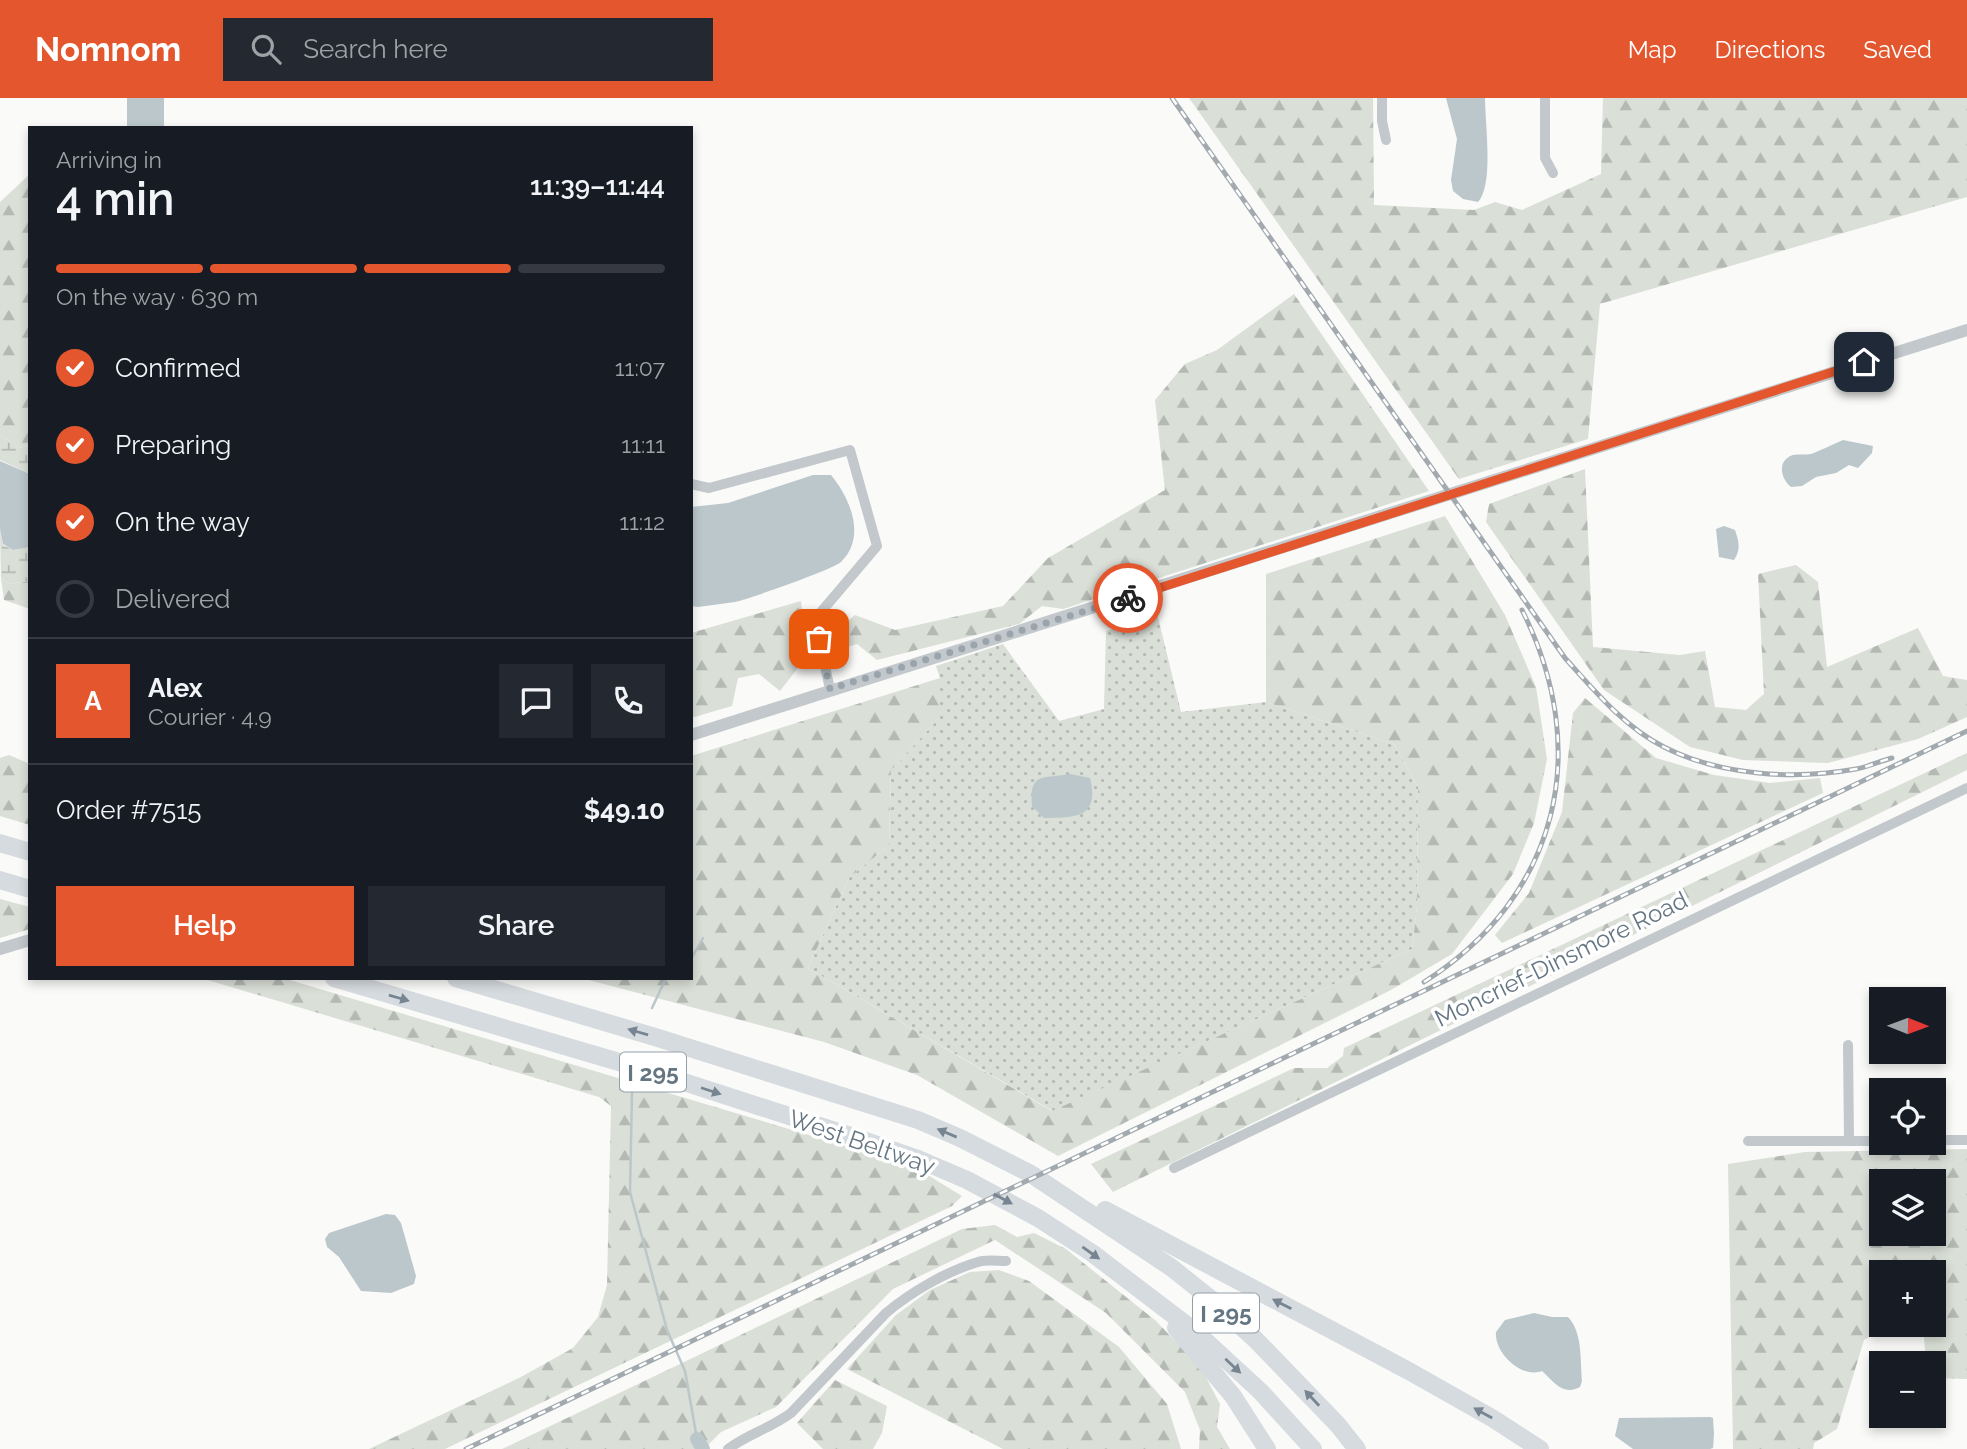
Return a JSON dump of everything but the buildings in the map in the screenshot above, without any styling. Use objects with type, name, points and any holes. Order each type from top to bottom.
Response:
[{"type":"highway","points":[[0,843],[28,851]]},
{"type":"highway","points":[[0,880],[28,888]]},
{"type":"highway","name":"West Beltway","points":[[341,980],[653,1072],[860,1139],[967,1180],[1091,1252],[1197,1333],[1260,1391],[1313,1449]]},
{"type":"highway","name":"West Beltway","points":[[463,980],[918,1120],[960,1138],[1078,1201]]},
{"type":"highway","points":[[1078,1201],[1407,1370],[1492,1418],[1540,1449]]},
{"type":"highway","name":"I 295","points":[[1078,1201],[1212,1300],[1255,1339],[1338,1425],[1357,1449]]},
{"type":"highway","points":[[1143,1292],[1193,1346],[1233,1396],[1267,1449]]},
{"type":"street","points":[[1382,98],[1382,121],[1386,140]]},
{"type":"street","points":[[1545,98],[1545,158],[1553,173]]},
{"type":"street","points":[[693,734],[1967,330]]},
{"type":"street","points":[[693,484],[709,488],[850,450],[877,546],[821,612],[819,639],[830,689]]},
{"type":"street","name":"Moncrief-Dinsmore Road","points":[[1174,1168],[1967,788]]},
{"type":"street","points":[[0,949],[28,941]]},
{"type":"street","points":[[1848,1045],[1849,1141]]},
{"type":"street","points":[[1946,1140],[1967,1140]]},
{"type":"street","points":[[1748,1141],[1869,1141]]},
{"type":"street","points":[[728,1449],[740,1440],[773,1426],[791,1413],[886,1313],[902,1300],[934,1281],[980,1261],[1006,1261]]},
{"type":"green space","points":[[1189,98],[1373,98],[1374,205],[1474,210],[1495,202],[1522,210],[1601,174],[1603,98],[1967,98],[1967,197],[1600,304],[1588,439],[1459,479]]},
{"type":"green space","points":[[28,176],[28,445],[21,448],[0,435],[0,202]]},
{"type":"green space","points":[[1294,294],[1429,491],[1063,609],[1042,606],[1019,624],[877,660],[857,644],[833,651],[827,639],[855,615],[895,630],[1003,606],[1048,558],[1165,490],[1155,400],[1185,364],[1217,350]]},
{"type":"green space","points":[[0,435],[21,448],[28,445],[28,473],[0,460]]},
{"type":"green space","points":[[1585,469],[1593,647],[1680,655],[1705,651],[1715,707],[1746,710],[1764,694],[1758,574],[1796,565],[1818,582],[1827,667],[1918,628],[1943,676],[1967,680],[1967,717],[1918,739],[1828,763],[1743,760],[1690,747],[1604,690],[1486,522],[1489,504]]},
{"type":"green space","points":[[1445,516],[1505,615],[1536,687],[1547,759],[1534,823],[1513,874],[1452,954],[1391,990],[1058,1156],[917,1075],[824,1042],[589,980],[693,980],[693,755],[940,678],[940,717],[891,770],[889,845],[849,878],[808,968],[1052,1111],[1412,949],[1417,907],[1418,787],[1394,744],[1266,702],[1266,574]]},
{"type":"green space","points":[[0,529],[3,545],[13,550],[28,547],[28,581],[10,584],[1,578]]},
{"type":"green space","points":[[1,578],[10,584],[28,581],[28,608],[4,600]]},
{"type":"green space","points":[[801,601],[808,655],[780,691],[759,674],[738,678],[732,706],[693,717],[693,632]]},
{"type":"green space","points":[[1158,617],[1181,712],[1266,702],[1394,744],[1418,787],[1417,907],[1412,949],[1053,1111],[808,968],[849,878],[889,845],[891,770],[940,717],[940,678],[936,666],[1003,644],[1059,721],[1104,709],[1106,631]]},
{"type":"green space","points":[[1585,698],[1656,758],[1714,775],[1770,783],[1820,778],[1823,793],[1502,943],[1495,935],[1529,893],[1562,812],[1573,713]]},
{"type":"green space","points":[[1967,753],[1967,770],[1113,1192],[1091,1164],[1294,1068],[1327,1068],[1343,1056],[1344,1048]]},
{"type":"green space","points":[[9,755],[28,763],[28,824],[0,816],[0,758]]},
{"type":"green space","points":[[0,899],[28,906],[28,930],[0,938]]},
{"type":"green space","points":[[208,980],[290,980],[913,1166],[962,1196],[952,1206],[445,1449],[369,1449],[519,1378],[573,1348],[598,1317],[607,1285],[611,1106],[599,1097]]},
{"type":"green space","points":[[1946,1149],[1967,1149],[1967,1379],[1946,1378],[1946,1351],[1925,1351],[1924,1337],[1946,1337],[1946,1260],[1869,1260],[1869,1337],[1864,1340],[1837,1429],[1814,1443],[1813,1449],[1733,1449],[1728,1164],[1805,1152],[1869,1151],[1869,1155],[1946,1155]]},
{"type":"green space","points":[[995,1225],[1017,1237],[1034,1233],[1066,1249],[1156,1321],[1201,1368],[1220,1404],[1217,1427],[1230,1449],[1199,1449],[1200,1430],[1185,1392],[1106,1313],[995,1240],[893,1289],[776,1407],[721,1432],[704,1449],[502,1449],[962,1229]]},
{"type":"green space","points":[[999,1270],[1029,1281],[1119,1347],[1167,1404],[1181,1449],[1003,1449],[847,1369],[896,1315],[930,1290],[970,1272]]},
{"type":"green space","points":[[835,1380],[887,1406],[882,1433],[873,1449],[823,1449],[797,1423]]},
{"type":"shaded area","points":[[127,98],[164,98],[164,126],[127,126]]},
{"type":"shaded area","points":[[1446,98],[1485,98],[1487,168],[1483,194],[1478,202],[1463,199],[1453,191],[1451,180],[1457,139]]},
{"type":"shaded area","points":[[1843,440],[1873,446],[1872,453],[1858,468],[1849,465],[1836,473],[1816,477],[1802,486],[1791,487],[1787,483],[1782,465],[1788,457],[1811,454]]},
{"type":"shaded area","points":[[0,461],[28,473],[28,547],[13,550],[3,544],[0,529]]},
{"type":"shaded area","points":[[813,475],[831,475],[844,495],[853,518],[853,541],[849,552],[835,566],[743,600],[693,606],[693,507],[728,503]]},
{"type":"shaded area","points":[[1724,526],[1735,530],[1738,549],[1734,560],[1719,557],[1716,529]]},
{"type":"shaded area","points":[[1070,774],[1090,778],[1092,791],[1088,808],[1075,816],[1044,818],[1032,806],[1035,782],[1045,777]]},
{"type":"shaded area","points":[[386,1214],[395,1215],[401,1223],[416,1276],[414,1284],[391,1293],[361,1291],[339,1257],[327,1247],[325,1239],[329,1233]]},
{"type":"shaded area","points":[[1534,1313],[1568,1317],[1573,1323],[1580,1347],[1580,1387],[1564,1389],[1542,1371],[1526,1371],[1510,1362],[1499,1348],[1496,1332],[1505,1320]]},
{"type":"shaded area","points":[[1619,1418],[1713,1418],[1714,1434],[1713,1448],[1710,1449],[1633,1449],[1615,1436]]},
{"type":"waterway","points":[[693,956],[703,938]]},
{"type":"waterway","points":[[652,1008],[665,980]]},
{"type":"waterway","points":[[632,1092],[630,1192],[667,1330],[685,1371],[697,1439]]},
{"type":"waterway","points":[[697,1439],[703,1449]]},
{"type":"railway","points":[[1172,98],[1565,658],[1623,718],[1649,739],[1664,747],[1686,757],[1733,770],[1783,775],[1808,774],[1856,769],[1892,758]]},
{"type":"railway","points":[[1424,982],[1470,947],[1506,907],[1533,864],[1550,817],[1558,767],[1556,716],[1544,663],[1522,610]]},
{"type":"railway","points":[[466,1449],[1967,731]]},
{"type":"way so far","points":[[819,639],[830,689],[1128,598]]},
{"type":"route","points":[[1128,598],[1864,362]]}]
